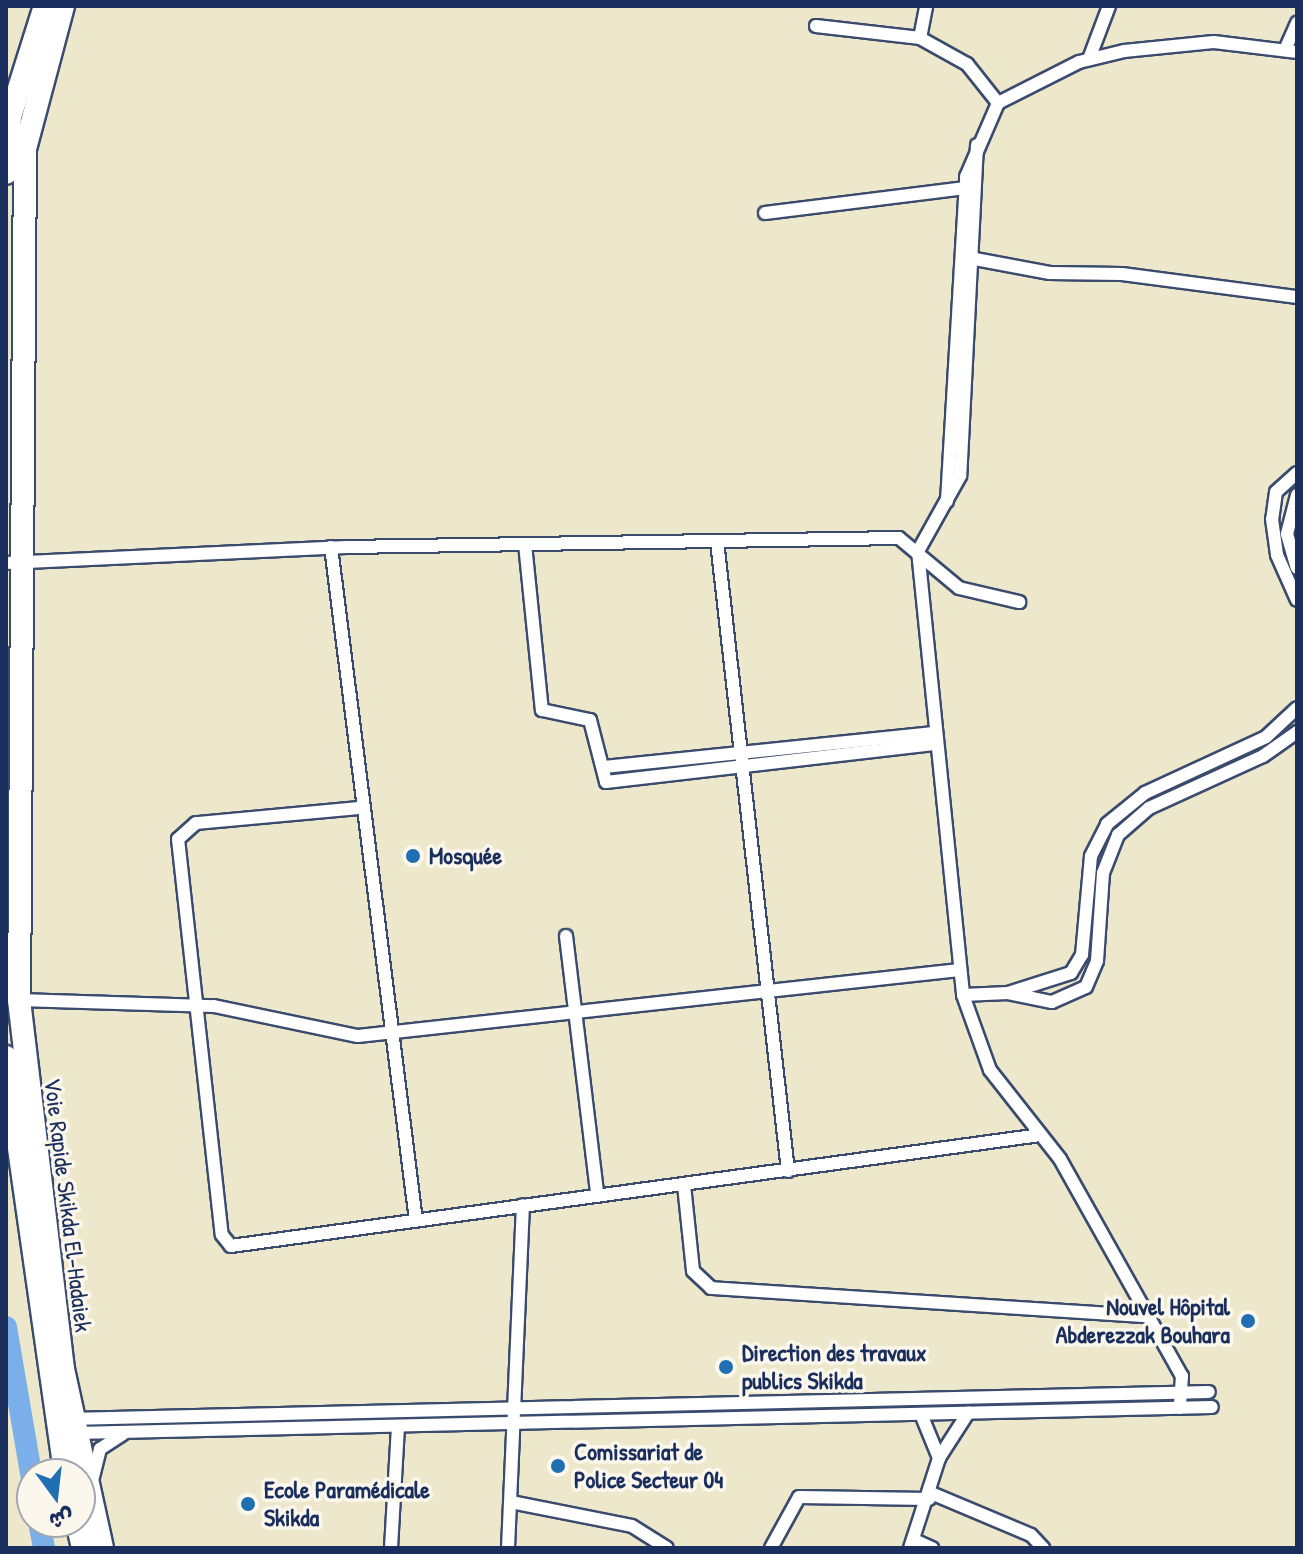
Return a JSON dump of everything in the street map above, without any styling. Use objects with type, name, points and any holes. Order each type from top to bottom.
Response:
[{"type":"highway","points":[[6,173],[10,117],[45,6]]},
{"type":"highway","name":"Voie Rapide Skikda El-Hadaiek","points":[[63,6],[25,149],[13,563],[19,1000],[64,1426],[65,1458]]},
{"type":"highway","name":"Voie Rapide Skikda El-Hadaiek","points":[[6,1057],[64,1426],[76,1458]]},
{"type":"highway","name":"Voie Rapide Skikda El-Hadaiek","points":[[96,1522],[102,1548]]},
{"type":"street","points":[[920,38],[926,6]]},
{"type":"street","points":[[1089,59],[1109,6]]},
{"type":"street","points":[[947,504],[965,188],[977,145],[998,103],[1089,59],[1214,42],[1291,51],[1297,23]]},
{"type":"street","points":[[816,26],[920,38],[967,64],[998,103]]},
{"type":"street","points":[[977,145],[975,259],[960,476],[918,551],[932,738],[963,995],[990,1070],[1040,1135],[1148,1316],[1185,1392],[1180,1408]]},
{"type":"street","points":[[765,213],[965,188]]},
{"type":"street","points":[[975,259],[1050,273],[1122,274],[1297,297]]},
{"type":"street","points":[[1297,473],[1276,492],[1272,519],[1277,555],[1297,600]]},
{"type":"street","points":[[1297,495],[1287,521],[1297,568]]},
{"type":"street","points":[[1272,519],[1287,521]]},
{"type":"street","points":[[13,563],[331,547],[899,538],[959,588],[1019,602]]},
{"type":"street","points":[[717,541],[788,1171]]},
{"type":"street","points":[[525,544],[542,710],[590,720],[606,782],[742,760],[932,738]]},
{"type":"street","points":[[331,547],[359,808],[416,1221]]},
{"type":"street","points":[[963,995],[1008,993],[1059,981],[1079,961],[1091,856],[1115,815],[1266,737],[1297,708]]},
{"type":"street","points":[[1008,993],[1052,1002],[1086,987],[1097,961],[1103,873],[1118,835],[1149,808],[1263,756],[1297,732]]},
{"type":"street","points":[[604,767],[742,760]]},
{"type":"street","points":[[359,808],[196,823],[181,833],[227,1243],[416,1221],[1040,1135]]},
{"type":"street","points":[[566,936],[597,1194]]},
{"type":"street","points":[[19,1000],[198,1005],[318,1032],[391,1034],[959,970]]},
{"type":"street","points":[[684,1185],[693,1271],[711,1288],[1148,1316]]},
{"type":"street","points":[[508,1548],[523,1205]]},
{"type":"street","points":[[64,1426],[515,1408],[1209,1392]]},
{"type":"street","points":[[64,1426],[127,1431],[1212,1407]]},
{"type":"street","points":[[932,1548],[912,1544],[930,1496],[939,1458],[968,1413]]},
{"type":"street","points":[[921,1414],[939,1458]]},
{"type":"street","points":[[391,1548],[398,1426]]},
{"type":"street","points":[[96,1472],[100,1449],[127,1431]]},
{"type":"street","points":[[771,1548],[799,1497],[930,1496],[1031,1535],[1043,1548]]},
{"type":"street","points":[[511,1502],[632,1526],[667,1548]]},
{"type":"waterway","points":[[6,1327],[28,1458]]},
{"type":"waterway","points":[[42,1538],[44,1548]]},
{"type":"place","name":"Mosquée","points":[[413,856]]},
{"type":"place","name":"Nouvel Hôpital Abderezzak Bouhara","points":[[1248,1321]]},
{"type":"place","name":"Direction des travaux publics Skikda","points":[[726,1367]]},
{"type":"place","name":"Comissariat de Police Secteur 04","points":[[558,1466]]},
{"type":"place","name":"Ecole Paramédicale Skikda","points":[[248,1504]]}]
